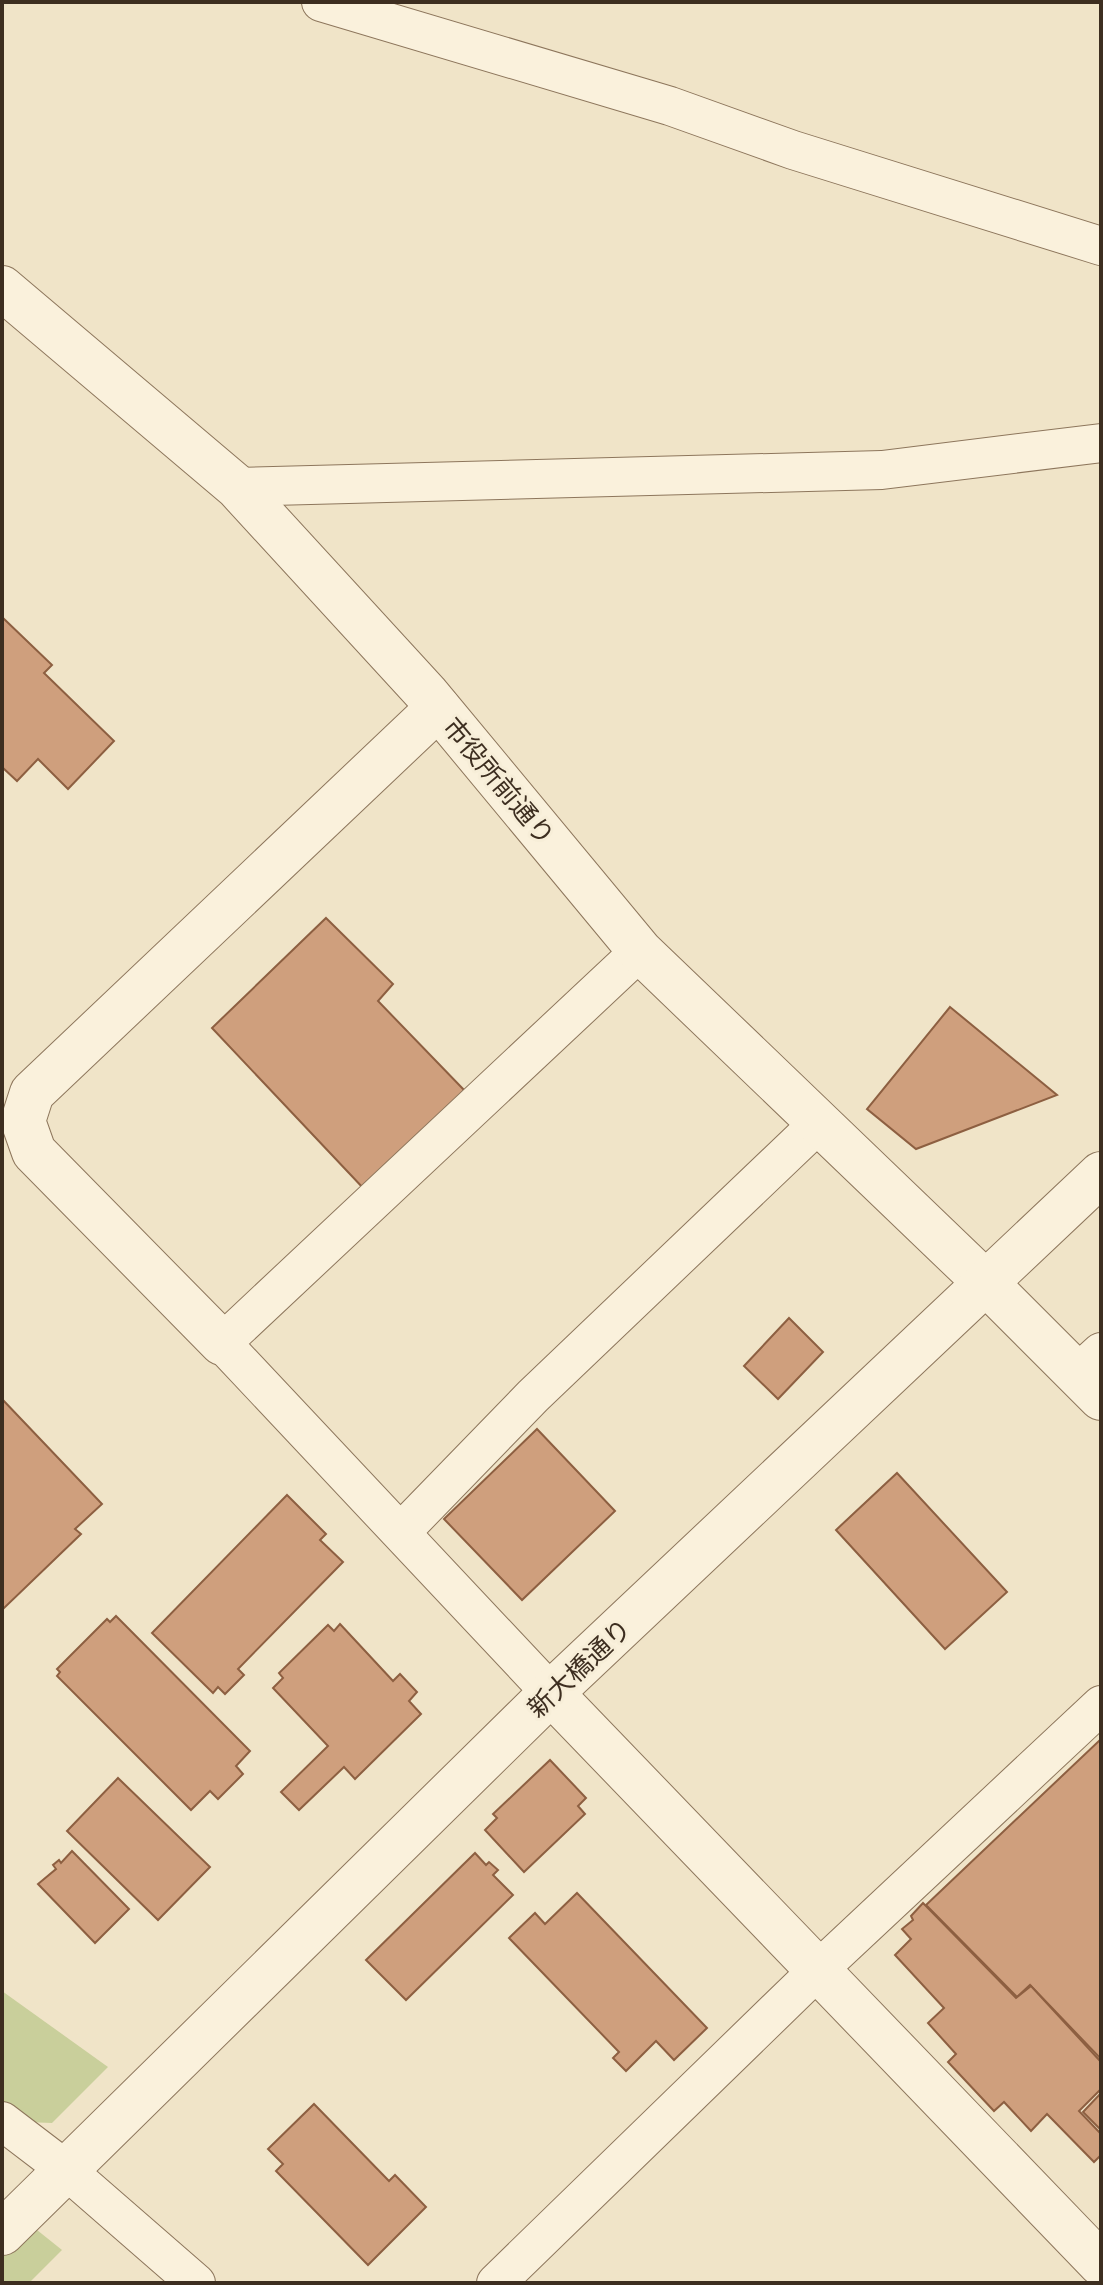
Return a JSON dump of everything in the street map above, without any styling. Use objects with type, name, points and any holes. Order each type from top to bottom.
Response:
[{"type":"street","points":[[321,2],[670,106],[793,150],[1101,246]]},
{"type":"street","name":"市役所前通り","points":[[2,288],[237,487],[438,708],[640,951],[987,1284],[1093,1375]]},
{"type":"street","points":[[237,487],[882,470],[1101,443]]},
{"type":"street","points":[[438,708],[32,1093],[23,1121],[34,1152],[222,1343],[551,1693],[1101,2264]]},
{"type":"street","points":[[222,1343],[640,951]]},
{"type":"street","points":[[401,1532],[533,1396],[819,1123]]},
{"type":"street","name":"新大橋通り","points":[[2,2233],[551,1693],[1101,1174]]},
{"type":"street","points":[[496,2283],[817,1971],[1101,1705]]},
{"type":"street","points":[[2,2121],[65,2169],[196,2283]]},
{"type":"street","points":[[1091,2283],[1101,2271]]},
{"type":"green space","points":[[2,1991],[108,2067],[52,2123],[25,2122],[2,2103]]},
{"type":"green space","points":[[2,2202],[62,2250],[29,2283],[2,2283]]},
{"type":"building","points":[[2,617],[52,665],[44,673],[114,741],[68,789],[38,759],[17,781],[2,767]]},
{"type":"building","points":[[326,918],[393,984],[378,1001],[466,1092],[365,1190],[212,1028]]},
{"type":"building","points":[[950,1007],[1057,1095],[916,1149],[867,1109]]},
{"type":"building","points":[[789,1318],[823,1352],[778,1399],[744,1366]]},
{"type":"building","points":[[2,1399],[102,1504],[75,1529],[81,1534],[2,1610]]},
{"type":"building","points":[[537,1429],[615,1511],[522,1600],[444,1519]]},
{"type":"building","points":[[897,1473],[1007,1592],[945,1649],[836,1530]]},
{"type":"building","points":[[287,1495],[326,1534],[320,1540],[343,1562],[238,1669],[244,1675],[225,1694],[218,1687],[213,1693],[152,1633]]},
{"type":"building","points":[[116,1616],[250,1751],[236,1766],[243,1774],[218,1799],[210,1791],[191,1810],[57,1676],[60,1672],[57,1669],[107,1619],[110,1622]]},
{"type":"building","points":[[340,1624],[393,1681],[400,1674],[417,1692],[409,1701],[421,1714],[355,1779],[344,1767],[299,1810],[281,1792],[328,1746],[273,1688],[283,1678],[279,1673],[328,1625],[334,1631]]},
{"type":"building","points":[[1101,1739],[1101,2059],[1030,1985],[1017,1997],[926,1905]]},
{"type":"building","points":[[550,1760],[586,1798],[578,1806],[585,1814],[524,1872],[485,1830],[497,1818],[493,1814]]},
{"type":"building","points":[[118,1778],[210,1867],[158,1920],[67,1831]]},
{"type":"building","points":[[72,1851],[129,1909],[95,1943],[38,1884],[56,1869],[53,1865],[59,1860],[61,1863]]},
{"type":"building","points":[[475,1853],[486,1865],[489,1862],[498,1870],[493,1875],[513,1895],[406,2000],[366,1960]]},
{"type":"building","points":[[577,1893],[707,2028],[674,2060],[656,2041],[626,2071],[613,2058],[619,2052],[509,1938],[535,1913],[545,1924]]},
{"type":"building","points":[[923,1903],[1016,1998],[1031,1986],[1101,2062],[1101,2089],[1079,2111],[1101,2134],[1101,2155],[1094,2162],[1047,2114],[1031,2131],[1004,2102],[994,2111],[948,2062],[956,2054],[928,2023],[944,2008],[895,1955],[911,1939],[902,1929],[913,1920],[911,1916]]},
{"type":"building","points":[[1101,2093],[1101,2130],[1083,2112]]},
{"type":"building","points":[[314,2104],[389,2181],[395,2175],[426,2207],[368,2265],[276,2171],[283,2164],[268,2149]]}]
